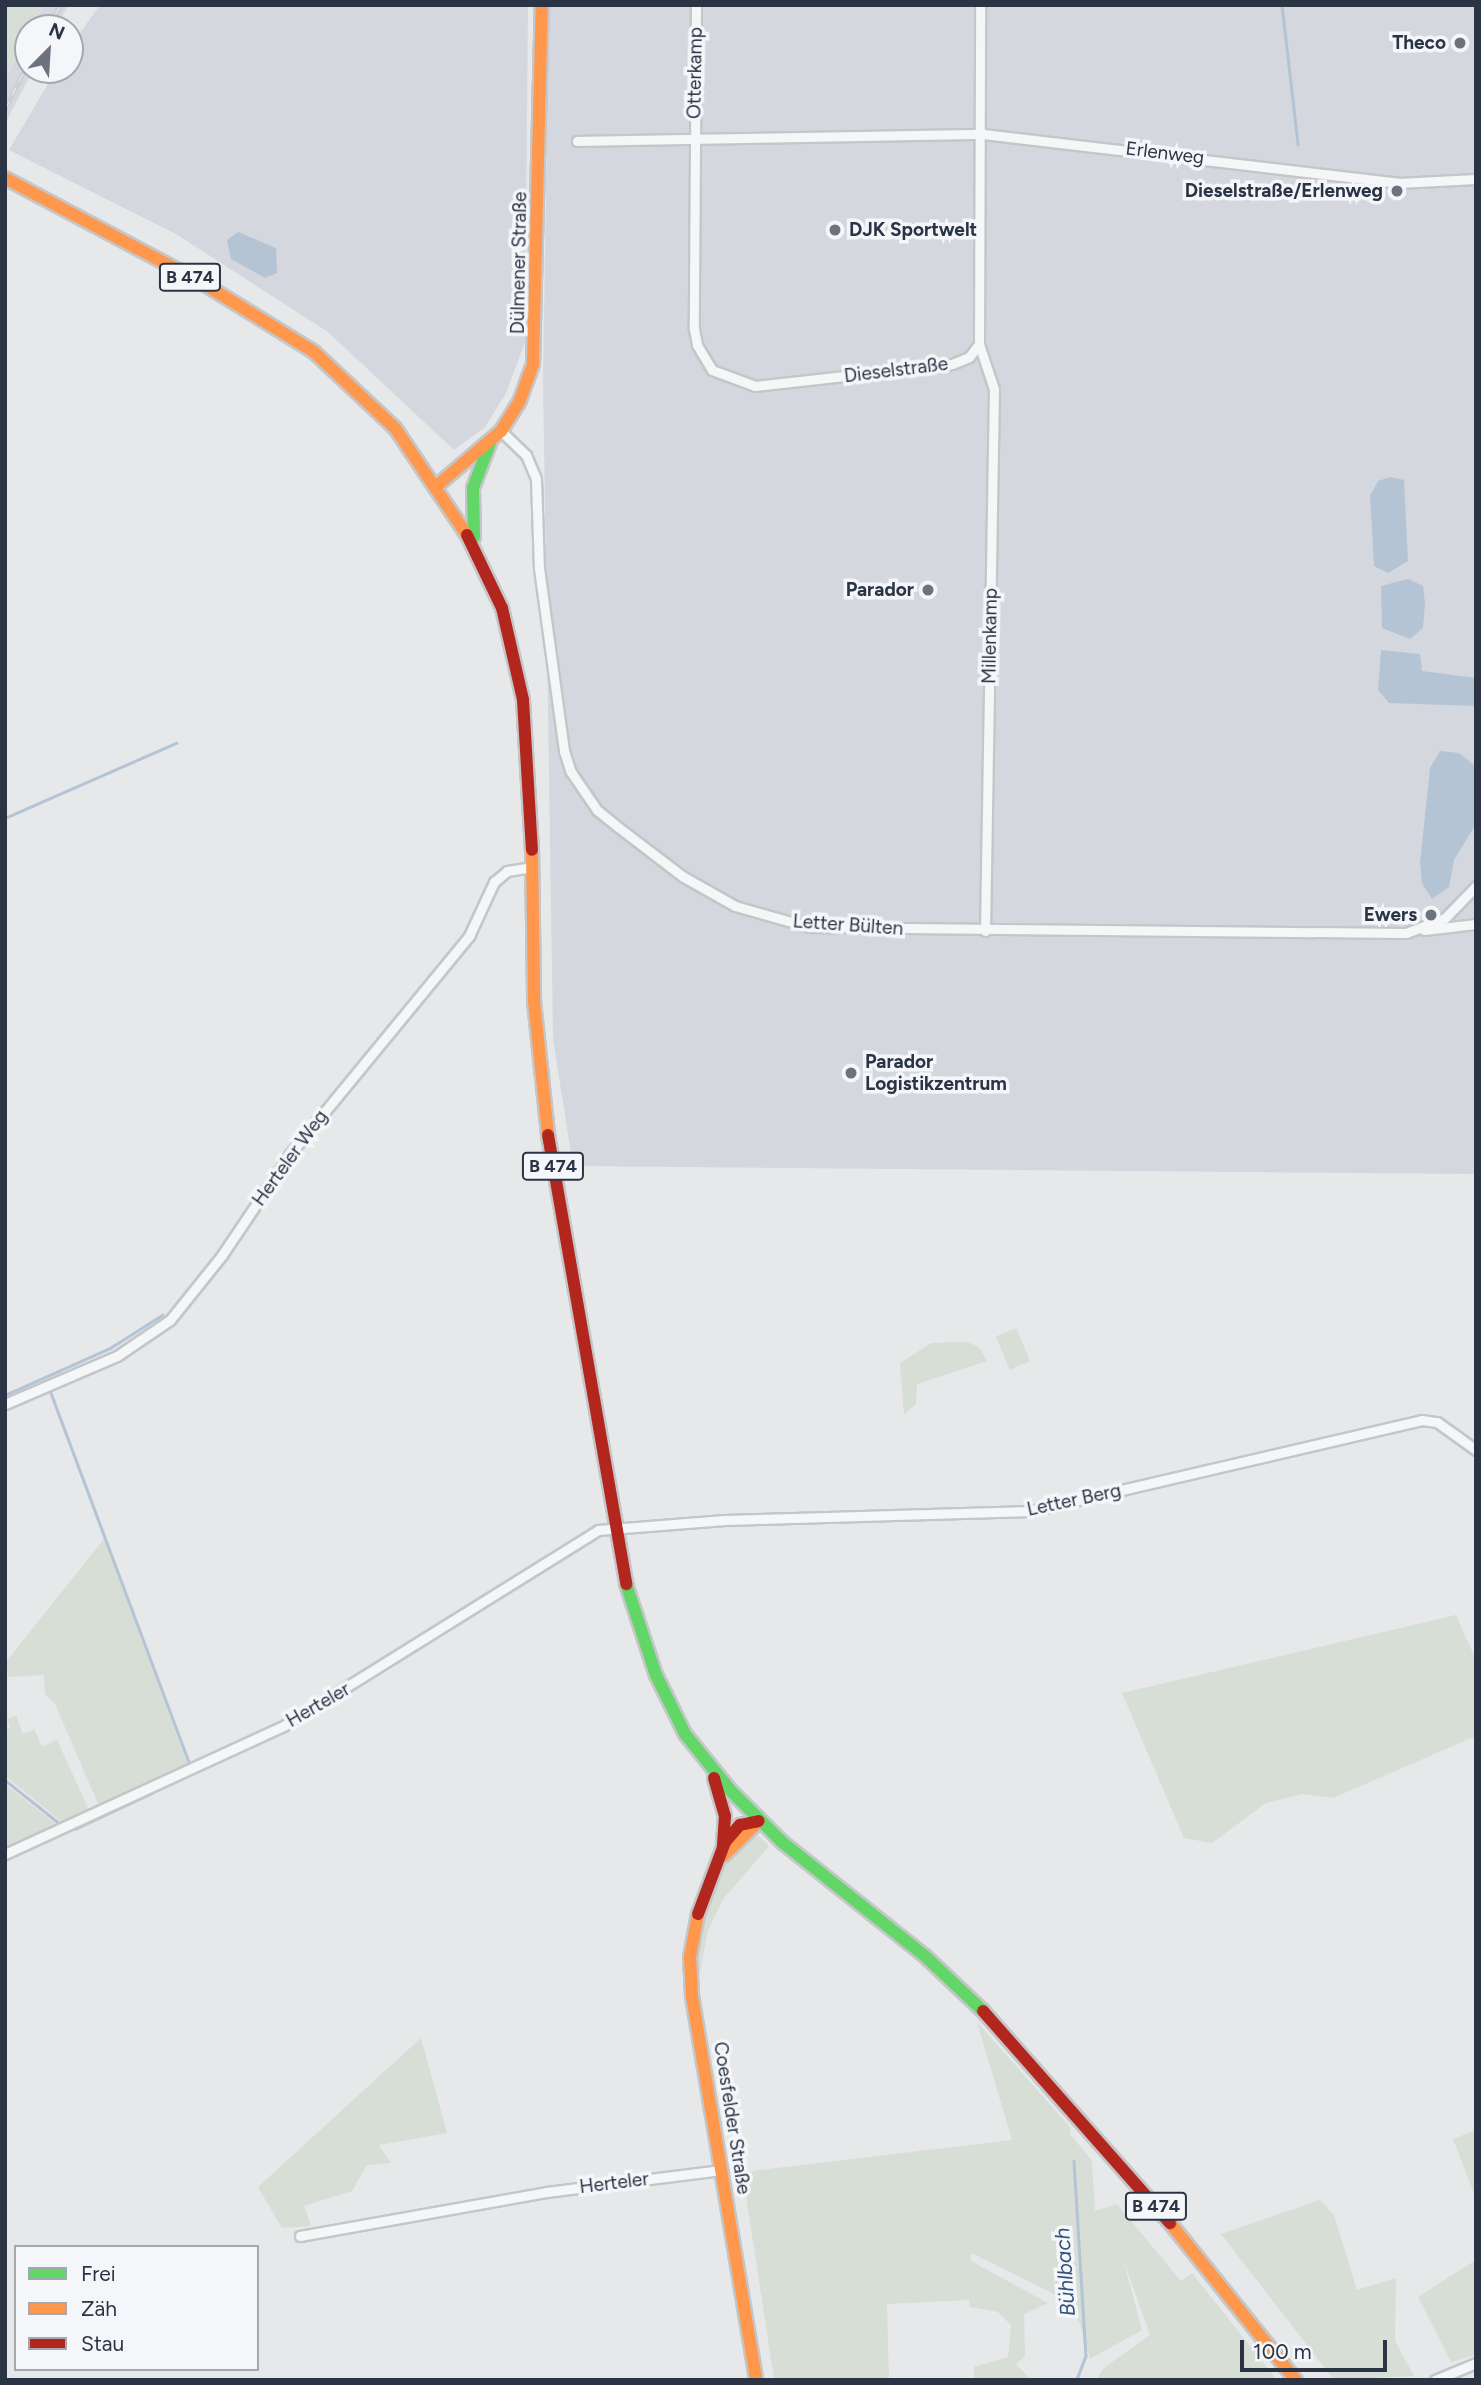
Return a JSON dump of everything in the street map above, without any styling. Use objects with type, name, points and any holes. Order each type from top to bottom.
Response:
[{"type":"main road","name":"Dülmener Straße","points":[[439,484],[501,432],[525,389],[537,343],[542,5]]},
{"type":"main road","name":"B 474","points":[[9,181],[204,284],[314,352],[395,428],[439,484],[475,545],[502,608],[520,679],[528,740],[534,1000],[544,1109],[613,1527],[626,1588],[649,1656],[685,1734],[710,1767],[779,1839],[925,1956],[996,2023],[1205,2262],[1296,2380]]},
{"type":"main road","points":[[475,545],[472,488],[490,443]]},
{"type":"main road","points":[[710,1767],[725,1816],[723,1847]]},
{"type":"main road","name":"Coesfelder Straße","points":[[756,2380],[690,1970],[698,1908],[723,1847],[740,1825],[760,1821]]},
{"type":"main road","name":"Coesfelder Straße","points":[[716,1864],[760,1821]]},
{"type":"street","name":"Otterkamp","points":[[694,141],[696,5]]},
{"type":"street","points":[[979,344],[983,134],[980,5]]},
{"type":"street","points":[[577,141],[983,134]]},
{"type":"street","name":"Erlenweg","points":[[983,134],[1386,181],[1476,179]]},
{"type":"street","name":"Dieselstraße","points":[[694,141],[694,329],[697,345],[712,370],[755,386],[952,364],[969,356],[979,344]]},
{"type":"street","name":"Millenkamp","points":[[979,344],[993,389],[985,931]]},
{"type":"street","name":"Letter Bülten","points":[[501,432],[533,465],[539,568],[564,751],[577,783],[597,810],[691,881],[771,918],[809,927],[985,931],[1415,931],[1445,918],[1474,892]]},
{"type":"street","name":"Herteler Weg","points":[[5,1404],[117,1356],[170,1320],[222,1255],[290,1154],[469,936],[494,882],[507,872],[533,867]]},
{"type":"street","points":[[1415,931],[1476,924]]},
{"type":"street","name":"Letter Berg","points":[[613,1527],[1031,1511],[1422,1420],[1437,1422],[1476,1450]]},
{"type":"street","name":"Herteler","points":[[5,1854],[285,1725],[585,1536],[613,1527]]},
{"type":"street","name":"Herteler","points":[[300,2235],[547,2192],[721,2170]]},
{"type":"street","points":[[1435,2380],[1476,2363]]},
{"type":"shaded area","points":[[5,5],[45,5],[38,14],[14,14],[14,60],[5,81]]},
{"type":"shaded area","points":[[45,5],[69,5],[64,14],[39,14]]},
{"type":"shaded area","points":[[100,5],[528,5],[525,342],[506,393],[485,427],[454,450],[328,332],[176,234],[9,150],[48,84],[84,84],[84,27]]},
{"type":"shaded area","points":[[549,5],[1476,5],[1476,1174],[573,1166],[553,1039],[543,376]]},
{"type":"shaded area","points":[[14,61],[14,84],[26,84],[5,124],[5,81]]},
{"type":"shaded area","points":[[1016,1328],[1030,1361],[1010,1370],[996,1337]]},
{"type":"shaded area","points":[[967,1342],[979,1347],[987,1361],[917,1384],[916,1404],[904,1414],[900,1363],[931,1343]]},
{"type":"shaded area","points":[[104,1539],[188,1765],[99,1806],[55,1704],[45,1694],[44,1675],[9,1677],[5,1663]]},
{"type":"shaded area","points":[[1456,1615],[1476,1660],[1476,1736],[1333,1798],[1302,1794],[1266,1803],[1212,1843],[1184,1838],[1122,1693]]},
{"type":"shaded area","points":[[16,1715],[23,1734],[34,1729],[42,1747],[57,1740],[89,1810],[63,1823],[5,1776],[5,1730],[10,1727],[7,1719]]},
{"type":"shaded area","points":[[5,1784],[57,1825],[5,1849]]},
{"type":"shaded area","points":[[760,1836],[769,1846],[724,1898],[708,1930],[699,1978],[702,2017],[696,1956],[710,1890],[729,1856],[749,1837]]},
{"type":"shaded area","points":[[977,2022],[1070,2127],[1070,2134],[1092,2161],[1095,2211],[1117,2204],[1181,2281],[1192,2273],[1277,2380],[1096,2380],[1105,2367],[1150,2335],[1123,2259],[1142,2330],[1090,2359],[1080,2324],[1066,2300],[971,2253],[971,2261],[1048,2303],[1024,2314],[1025,2357],[1016,2364],[1031,2380],[974,2380],[974,2367],[1008,2357],[1011,2325],[998,2312],[970,2307],[969,2300],[887,2304],[889,2380],[774,2379],[743,2176],[751,2171],[1012,2140]]},
{"type":"shaded area","points":[[421,2038],[447,2133],[379,2145],[391,2163],[367,2165],[352,2191],[304,2206],[311,2226],[282,2228],[258,2187]]},
{"type":"shaded area","points":[[1476,2130],[1476,2199],[1453,2139]]},
{"type":"shaded area","points":[[1320,2200],[1334,2215],[1357,2290],[1396,2278],[1395,2341],[1414,2376],[1334,2380],[1221,2234]]},
{"type":"shaded area","points":[[1476,2260],[1476,2355],[1451,2362],[1418,2297]]},
{"type":"water","points":[[238,232],[276,248],[277,273],[265,278],[231,259],[227,240]]},
{"type":"water","points":[[1390,477],[1404,480],[1408,561],[1388,573],[1374,566],[1370,496],[1378,481]]},
{"type":"water","points":[[1408,579],[1423,586],[1425,604],[1423,628],[1410,639],[1382,628],[1381,586]]},
{"type":"water","points":[[1381,650],[1420,654],[1422,671],[1476,678],[1476,706],[1389,703],[1378,690]]},
{"type":"water","points":[[1440,751],[1459,753],[1474,765],[1476,812],[1474,827],[1454,860],[1449,887],[1432,899],[1422,883],[1420,863],[1430,768]]},
{"type":"waterway","points":[[1282,5],[1298,144]]},
{"type":"waterway","points":[[5,818],[176,743]]},
{"type":"waterway","points":[[5,1395],[110,1348],[162,1315]]},
{"type":"waterway","points":[[51,1393],[189,1763]]},
{"type":"waterway","points":[[5,1780],[59,1823]]},
{"type":"waterway","points":[[75,1829],[152,1793]]},
{"type":"waterway","name":"Bühlbach","points":[[1074,2161],[1086,2356],[1077,2380]]},
{"type":"railway","points":[[56,14],[61,5]]},
{"type":"railway","points":[[5,109],[18,84]]},
{"type":"traffic: fast","points":[[474,537],[473,488],[490,443]]},
{"type":"traffic: fast","points":[[626,1584],[656,1675],[685,1734],[730,1790],[782,1842],[925,1956],[983,2011]]},
{"type":"traffic: slow","points":[[439,484],[501,431],[520,400],[533,364],[542,5]]},
{"type":"traffic: slow","points":[[5,178],[204,284],[314,352],[395,428],[467,535]]},
{"type":"traffic: slow","points":[[532,850],[534,1001],[548,1135]]},
{"type":"traffic: slow","points":[[723,1856],[759,1821]]},
{"type":"traffic: slow","points":[[698,1914],[690,1957],[692,1996],[756,2380]]},
{"type":"traffic: slow","points":[[1170,2223],[1296,2380]]},
{"type":"traffic: jam","points":[[467,535],[502,608],[523,700],[532,850]]},
{"type":"traffic: jam","points":[[548,1135],[626,1584]]},
{"type":"traffic: jam","points":[[714,1778],[725,1816],[723,1847]]},
{"type":"traffic: jam","points":[[698,1914],[725,1842],[740,1825],[759,1821]]},
{"type":"traffic: jam","points":[[983,2011],[1170,2223]]},
{"type":"place","name":"Theco","points":[[1460,43]]},
{"type":"place","name":"Dieselstraße/Erlenweg","points":[[1397,191]]},
{"type":"place","name":"DJK Sportwelt","points":[[835,230]]},
{"type":"place","name":"Parador","points":[[928,590]]},
{"type":"place","name":"Ewers","points":[[1431,915]]},
{"type":"place","name":"Parador Logistikzentrum","points":[[851,1073]]}]
